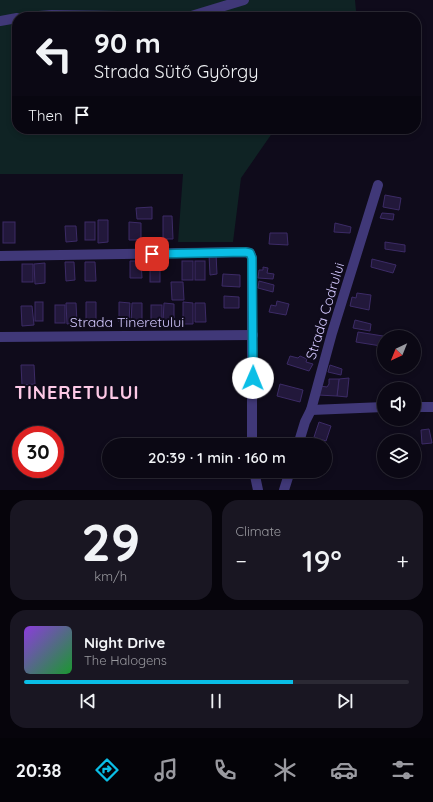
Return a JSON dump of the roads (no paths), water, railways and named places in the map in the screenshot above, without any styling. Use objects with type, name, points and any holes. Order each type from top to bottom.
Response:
[{"type":"street","points":[[204,12],[244,0]]},
{"type":"street","points":[[0,21],[12,19]]},
{"type":"street","name":"Strada Codrului","points":[[301,438],[311,410],[332,333],[378,185]]},
{"type":"street","points":[[0,256],[250,253],[252,258],[254,335],[252,438]]},
{"type":"street","name":"Strada Tineretului","points":[[0,337],[254,335]]},
{"type":"street","points":[[311,410],[377,407]]},
{"type":"street","points":[[421,407],[433,407]]},
{"type":"street","points":[[255,478],[258,490]]},
{"type":"street","points":[[284,490],[288,478]]},
{"type":"district","name":"TINERETULUI","points":[[77,393]]}]
